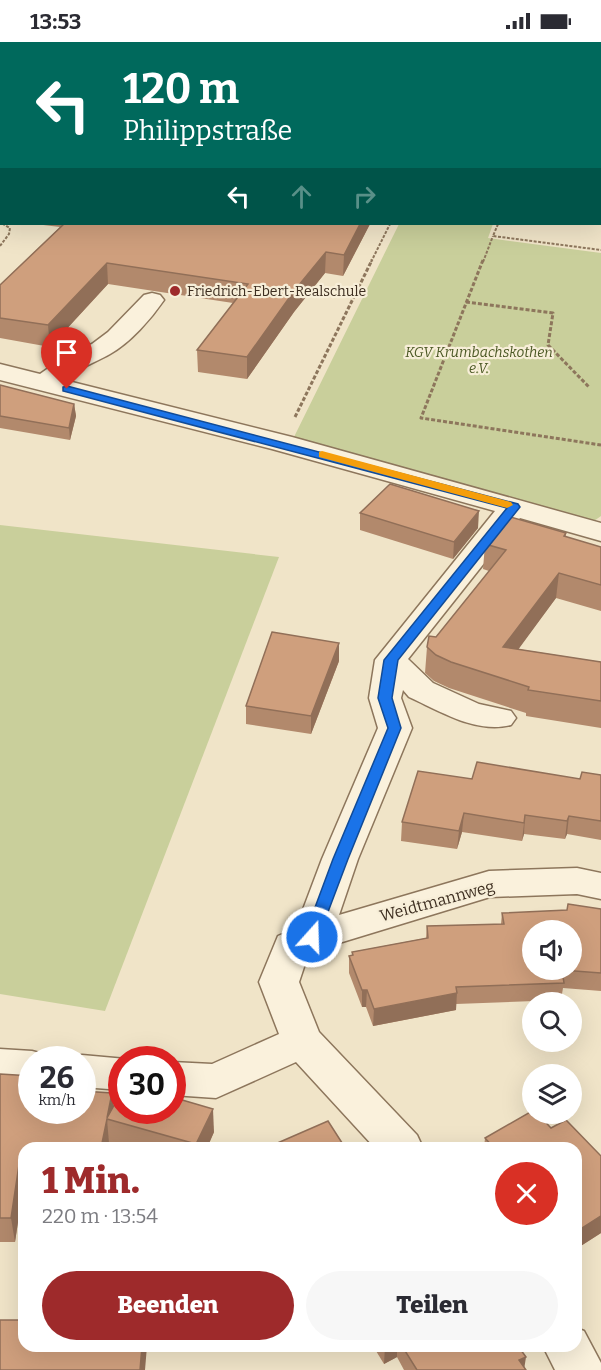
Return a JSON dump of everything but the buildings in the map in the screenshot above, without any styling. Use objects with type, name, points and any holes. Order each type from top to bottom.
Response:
[{"type":"street","points":[[0,396],[22,378],[70,364],[101,349],[117,337],[152,300]]},
{"type":"street","points":[[22,378],[282,444],[601,532]]},
{"type":"street","points":[[312,937],[340,859],[394,728],[385,698],[391,660],[514,507]]},
{"type":"street","points":[[391,660],[422,690],[471,713],[499,718]]},
{"type":"street","name":"Weidtmannweg","points":[[302,1041],[279,982],[291,946],[312,937],[489,884],[577,881],[601,886]]},
{"type":"street","points":[[186,1079],[216,1081],[302,1041],[396,1142]]},
{"type":"street","points":[[0,1065],[18,1066]]},
{"type":"street","points":[[570,1352],[580,1370]]},
{"type":"path","points":[[0,246],[9,234],[10,228],[6,225]]},
{"type":"path","points":[[282,444],[390,225]]},
{"type":"path","points":[[498,225],[421,418],[601,445]]},
{"type":"path","points":[[493,236],[601,250]]},
{"type":"path","points":[[466,302],[553,313],[548,345],[589,387]]},
{"type":"green space","name":"KGV Krumbachskothen e.V.","points":[[399,225],[493,225],[488,238],[601,253],[601,516],[594,521],[294,437]]},
{"type":"green space","points":[[0,525],[279,557],[105,1011],[0,994]]},
{"type":"slow traffic","points":[[322,455],[507,505]]},
{"type":"place","name":"Friedrich-Ebert-Realschule","points":[[175,291]]},
{"type":"route","points":[[67,389],[514,507],[391,660],[385,698],[394,728],[340,859],[312,937]]}]
